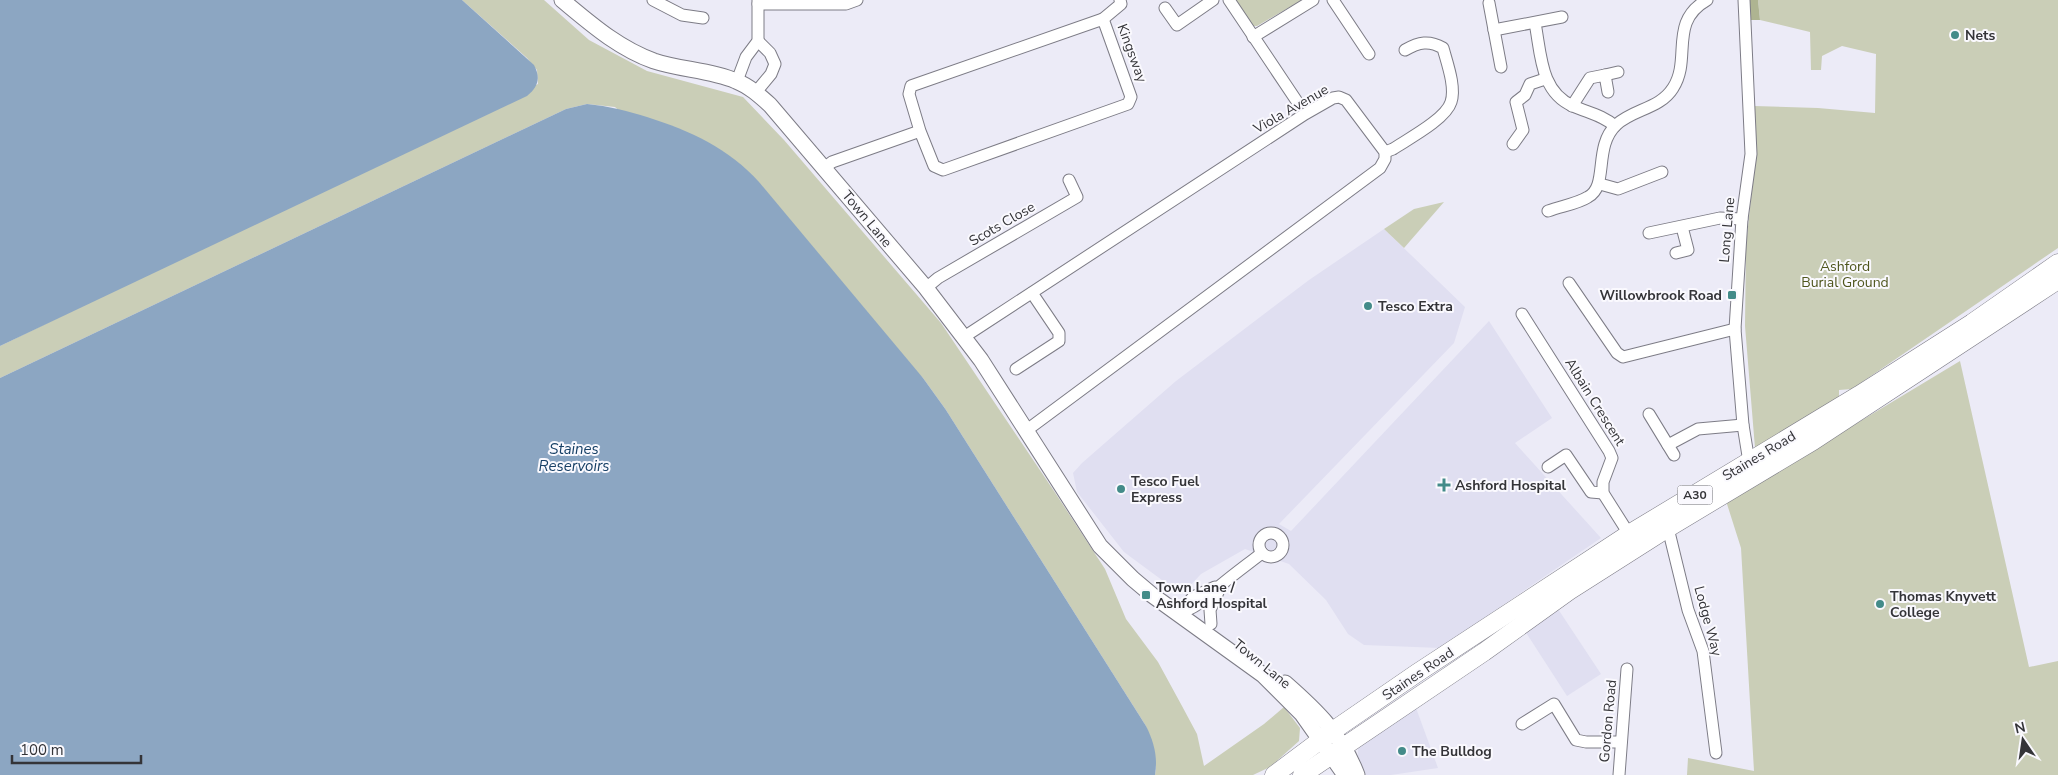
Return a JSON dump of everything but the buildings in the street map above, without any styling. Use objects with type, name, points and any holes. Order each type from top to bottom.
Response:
[{"type":"highway","name":"Staines Road","points":[[1327,735],[1629,534],[1749,462],[1972,323],[2058,263]]},
{"type":"highway","name":"Staines Road","points":[[1337,750],[1484,652],[1569,591],[1668,528],[1813,441],[2058,280]]},
{"type":"highway","name":"A30","points":[[1274,775],[1327,735]]},
{"type":"highway","name":"A30","points":[[1302,775],[1337,750]]},
{"type":"main road","name":"Town Lane","points":[[562,0],[598,30],[633,52],[673,67],[718,75],[737,81],[756,92],[770,105],[926,288],[964,337],[1000,386],[1078,513],[1093,533],[1124,562],[1263,674],[1302,714],[1327,735]]},
{"type":"main road","name":"Town Lane","points":[[1184,609],[1211,624],[1267,667],[1320,715],[1327,735]]},
{"type":"main road","points":[[1327,735],[1357,775]]},
{"type":"main road","points":[[1337,750],[1344,775]]},
{"type":"street","points":[[653,0],[682,15],[703,18]]},
{"type":"street","points":[[737,81],[746,57],[758,40],[758,2],[846,4],[857,0]]},
{"type":"street","points":[[1104,19],[1121,4],[1120,0]]},
{"type":"street","points":[[1165,8],[1177,24],[1213,0]]},
{"type":"street","points":[[1229,0],[1298,103]]},
{"type":"street","points":[[1254,36],[1313,0]]},
{"type":"street","points":[[1334,0],[1369,54]]},
{"type":"street","points":[[1548,210],[1588,197],[1596,190],[1600,184],[1602,152],[1609,134],[1615,126],[1629,115],[1655,105],[1672,89],[1681,69],[1682,32],[1699,4],[1707,0]]},
{"type":"street","name":"Long Lane","points":[[1744,0],[1751,154],[1742,219],[1736,329],[1743,425],[1749,462]]},
{"type":"street","points":[[1489,3],[1501,67]]},
{"type":"street","points":[[1494,30],[1562,17]]},
{"type":"street","name":"Kingsway","points":[[1104,19],[1131,97],[1128,104],[943,170],[934,166],[920,131],[908,94],[911,86],[1104,19]]},
{"type":"street","points":[[1535,23],[1545,79],[1550,88],[1572,106],[1604,117],[1615,126]]},
{"type":"street","points":[[756,92],[771,74],[775,64],[770,53],[758,40]]},
{"type":"street","points":[[1027,430],[1380,168],[1385,159],[1385,152],[1393,149],[1437,119],[1448,108],[1452,92],[1449,46],[1423,42],[1405,50]]},
{"type":"street","points":[[1572,106],[1590,78],[1618,72]]},
{"type":"street","points":[[1605,75],[1608,92]]},
{"type":"street","points":[[1513,144],[1524,130],[1516,102],[1525,95],[1530,84],[1545,79]]},
{"type":"street","name":"Viola Avenue","points":[[964,337],[1305,114],[1333,98],[1339,97],[1346,100],[1385,152]]},
{"type":"street","points":[[824,168],[832,162],[920,131]]},
{"type":"street","points":[[1600,184],[1618,189],[1662,172]]},
{"type":"street","name":"Scots Close","points":[[926,288],[938,278],[1077,197],[1069,180]]},
{"type":"street","points":[[1649,234],[1720,218],[1742,219]]},
{"type":"street","points":[[1676,253],[1688,250],[1682,227]]},
{"type":"street","points":[[1570,283],[1617,353],[1623,358],[1736,329]]},
{"type":"street","points":[[1016,368],[1059,341],[1059,333],[1032,293]]},
{"type":"street","name":"Albain Crescent","points":[[1522,314],[1609,451],[1612,458],[1603,482],[1603,493]]},
{"type":"street","points":[[1649,414],[1671,450],[1698,429],[1743,425]]},
{"type":"street","points":[[1548,466],[1566,455],[1591,492],[1603,493],[1629,534]]},
{"type":"street","name":"Lodge Way","points":[[1668,528],[1688,610],[1703,651],[1716,753]]},
{"type":"street","points":[[1184,609],[1193,597],[1222,584],[1262,553]]},
{"type":"street","points":[[1211,624],[1210,610],[1222,584]]},
{"type":"street","name":"Gordon Road","points":[[1618,775],[1627,669]]},
{"type":"street","points":[[1522,724],[1554,704],[1576,740],[1586,742],[1622,742]]},
{"type":"shaded area","points":[[1384,229],[1465,307],[1454,343],[1279,524],[1291,531],[1489,321],[1552,418],[1515,443],[1601,538],[1440,648],[1364,645],[1348,634],[1326,600],[1289,564],[1245,549],[1201,574],[1188,588],[1174,589],[1124,552],[1077,492],[1073,473],[1176,381],[1309,280]]},
{"type":"shaded area","points":[[1558,609],[1601,674],[1567,696],[1525,631]]},
{"type":"shaded area","points":[[1416,708],[1438,768],[1391,775],[1366,775],[1358,756],[1358,747]]},
{"type":"green space","points":[[462,0],[544,0],[589,40],[647,71],[743,97],[784,140],[941,323],[1105,569],[1126,619],[1158,662],[1197,734],[1204,766],[1264,724],[1284,707],[1300,728],[1299,741],[1270,767],[1253,775],[1155,775],[1156,768],[1146,726],[946,410],[923,378],[615,107],[587,104],[566,109],[0,378],[0,346],[538,84],[537,70],[527,58]]},
{"type":"green space","points":[[1302,0],[1257,26],[1252,26],[1235,1]]},
{"type":"green space","points":[[1749,0],[1758,0],[1760,20],[1750,20]]},
{"type":"green space","name":"Ashford Burial Ground","points":[[1758,0],[2058,0],[2058,248],[1852,389],[1839,390],[1839,398],[1755,448],[1745,326],[1746,246],[1755,159],[1754,106],[1818,108],[1875,113],[1876,54],[1842,46],[1822,56],[1821,70],[1811,70],[1810,32],[1760,20]]},
{"type":"green space","points":[[1444,202],[1404,248],[1384,229],[1414,209]]},
{"type":"green space","name":"Thomas Knyvett College","points":[[1960,361],[2029,667],[2058,661],[2058,775],[1687,775],[1688,758],[1754,771],[1741,548],[1727,504],[1728,501]]},
{"type":"water","points":[[0,0],[462,0],[534,65],[538,78],[536,86],[527,96],[0,346]]},
{"type":"water","name":"Staines Reservoirs","points":[[587,104],[610,107],[679,128],[722,150],[735,159],[759,182],[923,378],[946,410],[1146,726],[1155,750],[1155,775],[0,775],[0,378],[566,109]]},
{"type":"place","name":"Nets","points":[[1955,35]]},
{"type":"place","name":"Willowbrook Road","points":[[1732,295]]},
{"type":"place","name":"Tesco Extra","points":[[1368,306]]},
{"type":"place","name":"Ashford Hospital","points":[[1444,485]]},
{"type":"place","name":"Tesco Fuel Express","points":[[1121,489]]},
{"type":"place","name":"Town Lane / Ashford Hospital","points":[[1146,595]]},
{"type":"place","name":"Thomas Knyvett College","points":[[1880,604]]},
{"type":"place","name":"The Bulldog","points":[[1402,751]]}]
